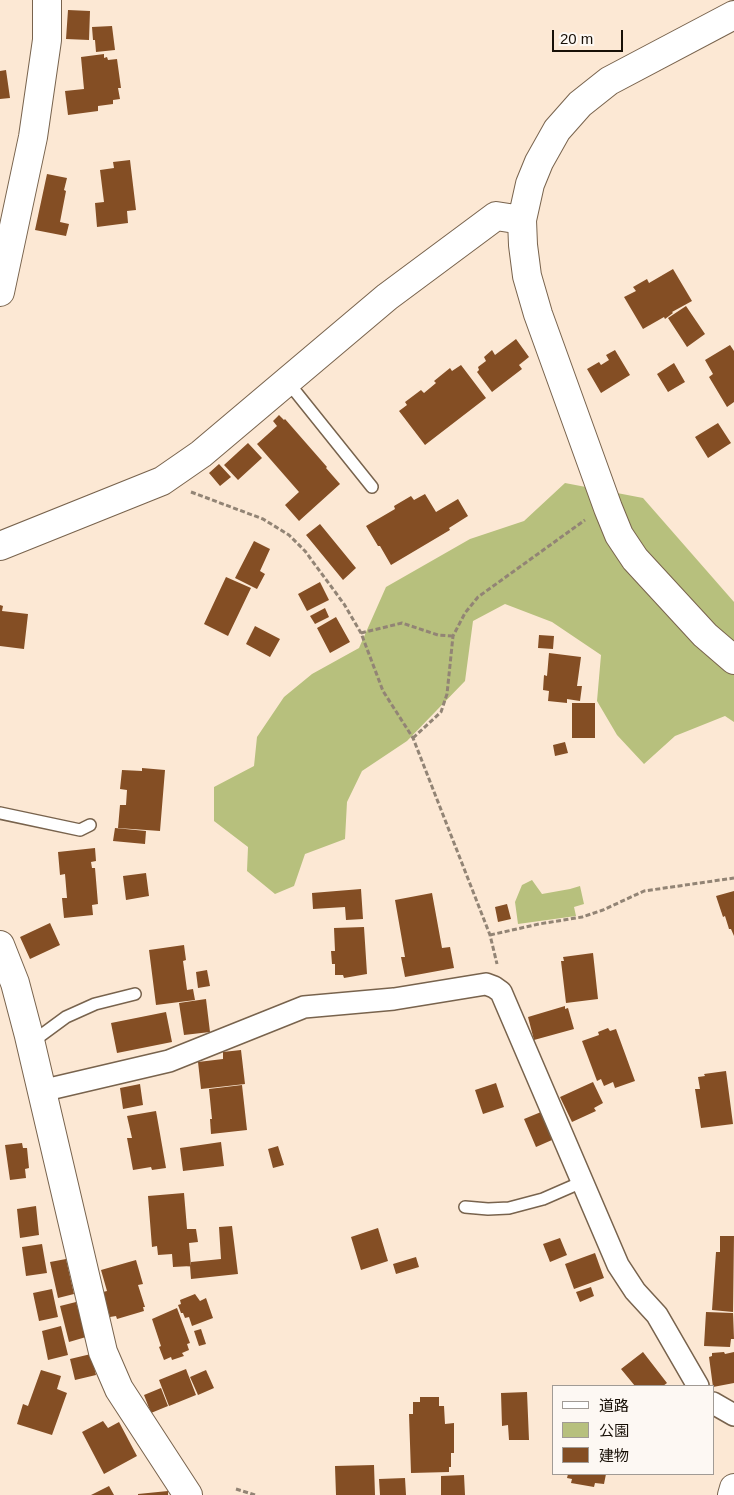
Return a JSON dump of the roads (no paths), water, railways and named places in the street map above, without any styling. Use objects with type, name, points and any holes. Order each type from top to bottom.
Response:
[{"type":"street","points":[[0,292],[33,137],[47,40],[47,0]]},
{"type":"street","points":[[734,15],[609,81],[580,104],[557,130],[539,162],[530,184],[522,220],[527,276],[538,314],[619,534],[635,558],[705,635],[734,660]]},
{"type":"street","points":[[0,546],[162,481],[201,454],[387,297],[496,216],[522,220]]},
{"type":"street","points":[[0,945],[15,983],[31,1043],[103,1352],[119,1389],[188,1495]]},
{"type":"street","points":[[41,1091],[169,1061],[304,1007],[394,999],[486,984],[494,987],[501,992],[618,1265],[635,1291],[657,1315],[697,1385]]},
{"type":"street","points":[[714,1404],[734,1414]]},
{"type":"street","points":[[732,1495],[734,1488]]},
{"type":"lane","points":[[287,381],[372,487]]},
{"type":"lane","points":[[0,813],[80,830],[90,825]]},
{"type":"lane","points":[[31,1043],[66,1017],[95,1004],[135,994]]},
{"type":"lane","points":[[465,1207],[509,1208],[543,1199],[582,1182]]}]
